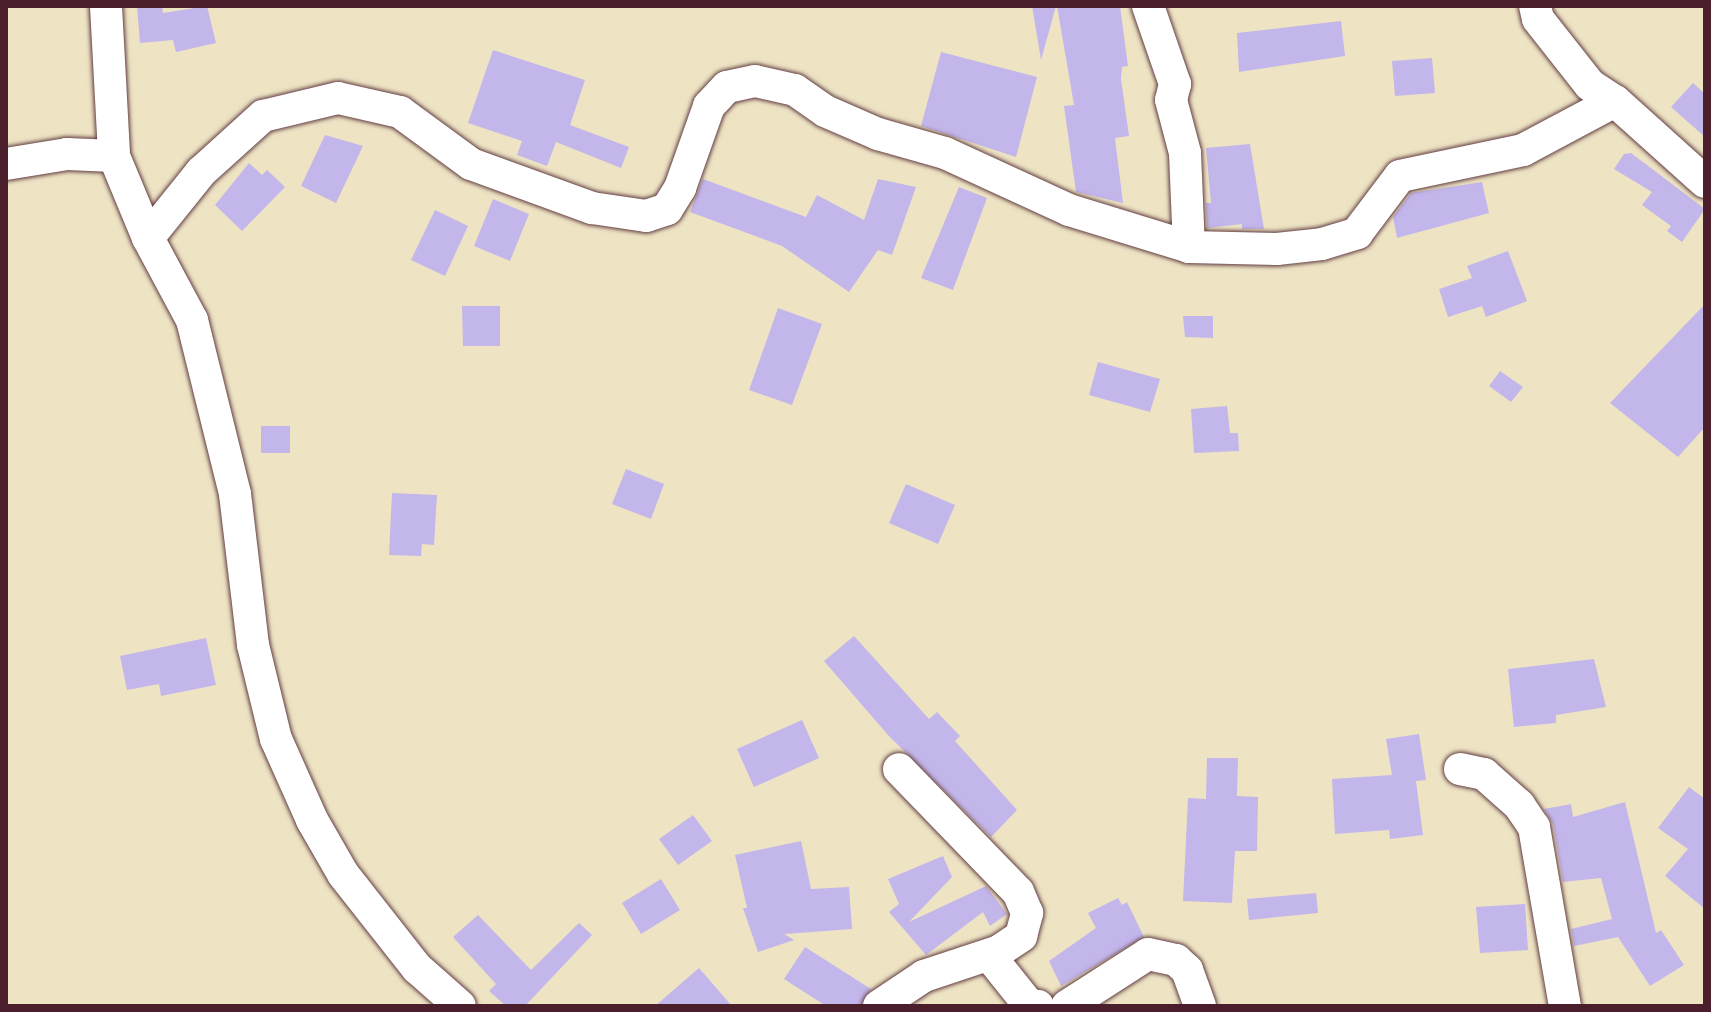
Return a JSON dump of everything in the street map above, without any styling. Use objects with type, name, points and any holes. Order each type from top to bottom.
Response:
[{"type":"street","points":[[106,6],[114,156],[148,238],[192,320],[235,494],[253,645],[276,739],[312,820],[343,874],[417,968],[460,1006]]},
{"type":"street","points":[[1148,6],[1175,84],[1171,100],[1185,153],[1189,247]]},
{"type":"street","points":[[1535,6],[1538,19],[1590,85],[1615,101],[1705,182]]},
{"type":"street","points":[[148,238],[201,172],[263,116],[338,98],[400,112],[471,164],[592,208],[646,216],[667,209],[680,188],[709,106],[727,87],[755,81],[795,90],[838,116],[945,153],[1069,210],[1189,247],[1277,249],[1357,233],[1400,176],[1523,150],[1615,101]]},
{"type":"street","points":[[6,164],[67,154],[114,156]]},
{"type":"street","points":[[879,1006],[924,976],[989,955],[1021,936],[1027,913],[1018,892],[899,769]]},
{"type":"street","points":[[1460,769],[1484,774],[1519,805],[1534,827],[1565,1006]]},
{"type":"street","points":[[1067,1006],[1148,954],[1176,960],[1187,970],[1200,1006]]},
{"type":"street","points":[[989,955],[1029,1005],[1038,1006]]},
{"type":"building","points":[[137,6],[162,6],[163,13],[207,6],[216,43],[176,52],[173,40],[140,43]]},
{"type":"building","points":[[1032,6],[1056,6],[1041,60]]},
{"type":"building","points":[[1057,6],[1120,6],[1128,66],[1122,67],[1121,79],[1129,136],[1115,138],[1123,203],[1076,192],[1064,106],[1074,105]]},
{"type":"building","points":[[1341,21],[1345,56],[1239,72],[1237,33]]},
{"type":"building","points":[[493,50],[585,80],[570,125],[629,147],[621,168],[556,142],[547,166],[517,155],[522,141],[468,123]]},
{"type":"building","points":[[941,52],[1037,77],[1016,157],[921,126]]},
{"type":"building","points":[[1432,58],[1435,93],[1395,96],[1392,61]]},
{"type":"building","points":[[1693,83],[1705,94],[1705,137],[1671,107]]},
{"type":"building","points":[[325,135],[363,146],[336,203],[301,186]]},
{"type":"building","points":[[1250,144],[1264,229],[1242,229],[1242,224],[1207,228],[1206,203],[1211,203],[1206,148]]},
{"type":"building","points":[[1631,153],[1705,209],[1682,242],[1667,231],[1671,226],[1642,205],[1652,192],[1614,169],[1624,154]]},
{"type":"building","points":[[249,163],[262,175],[267,170],[285,187],[242,231],[215,205]]},
{"type":"building","points":[[703,179],[806,217],[817,195],[864,220],[878,179],[916,187],[892,255],[878,250],[849,292],[782,246],[690,212]]},
{"type":"building","points":[[1482,182],[1489,213],[1397,238],[1393,217],[1411,193]]},
{"type":"building","points":[[959,187],[987,198],[953,290],[921,278]]},
{"type":"building","points":[[493,199],[529,214],[510,261],[474,246]]},
{"type":"building","points":[[435,210],[468,226],[445,276],[411,260]]},
{"type":"building","points":[[1508,251],[1527,301],[1486,317],[1482,306],[1448,317],[1439,289],[1472,278],[1467,266]]},
{"type":"building","points":[[1705,304],[1705,427],[1678,457],[1610,403]]},
{"type":"building","points":[[462,306],[500,306],[500,346],[463,346]]},
{"type":"building","points":[[778,308],[822,324],[792,405],[749,390]]},
{"type":"building","points":[[1183,316],[1213,316],[1213,338],[1185,337]]},
{"type":"building","points":[[1098,362],[1160,379],[1150,412],[1089,395]]},
{"type":"building","points":[[1500,371],[1523,387],[1511,402],[1489,386]]},
{"type":"building","points":[[1227,406],[1230,433],[1238,433],[1239,451],[1194,453],[1191,409]]},
{"type":"building","points":[[261,426],[290,426],[290,453],[261,453]]},
{"type":"building","points":[[626,469],[664,484],[651,519],[612,504]]},
{"type":"building","points":[[906,484],[955,505],[938,544],[889,523]]},
{"type":"building","points":[[392,493],[437,495],[434,545],[422,544],[421,556],[389,555]]},
{"type":"building","points":[[854,636],[929,719],[937,712],[960,736],[955,741],[1017,810],[991,837],[888,735],[824,661]]},
{"type":"building","points":[[206,638],[216,685],[161,696],[159,684],[127,690],[120,656]]},
{"type":"building","points":[[1594,659],[1606,707],[1556,715],[1556,723],[1514,727],[1508,669]]},
{"type":"building","points":[[802,720],[819,758],[754,787],[737,749]]},
{"type":"building","points":[[1419,734],[1426,780],[1416,781],[1423,835],[1390,839],[1389,830],[1335,834],[1332,779],[1392,775],[1386,739]]},
{"type":"building","points":[[1207,758],[1238,758],[1237,796],[1258,797],[1257,851],[1235,851],[1232,903],[1183,901],[1188,798],[1206,799]]},
{"type":"building","points":[[1689,787],[1705,799],[1705,909],[1665,876],[1688,849],[1658,828]]},
{"type":"building","points":[[1625,802],[1656,933],[1661,930],[1684,965],[1650,986],[1618,937],[1574,946],[1571,929],[1612,919],[1601,878],[1563,882],[1553,824],[1544,809],[1571,804],[1573,817]]},
{"type":"building","points":[[693,815],[712,841],[678,865],[659,839]]},
{"type":"building","points":[[801,841],[811,889],[849,887],[852,929],[784,934],[794,940],[758,952],[743,908],[747,908],[735,855]]},
{"type":"building","points":[[943,856],[952,877],[909,922],[986,886],[1007,914],[990,926],[983,912],[926,955],[889,912],[899,904],[888,879]]},
{"type":"building","points":[[661,879],[680,910],[641,934],[622,903]]},
{"type":"building","points":[[1316,893],[1318,913],[1249,920],[1247,899]]},
{"type":"building","points":[[1118,898],[1122,905],[1127,902],[1144,937],[1061,986],[1049,961],[1096,928],[1088,913]]},
{"type":"building","points":[[1525,904],[1528,950],[1480,953],[1476,907]]},
{"type":"building","points":[[478,915],[531,970],[579,923],[592,935],[525,1006],[506,1006],[489,991],[496,984],[453,937]]},
{"type":"building","points":[[805,947],[871,989],[860,1006],[826,1006],[784,979]]},
{"type":"building","points":[[699,968],[732,1006],[655,1006]]}]
